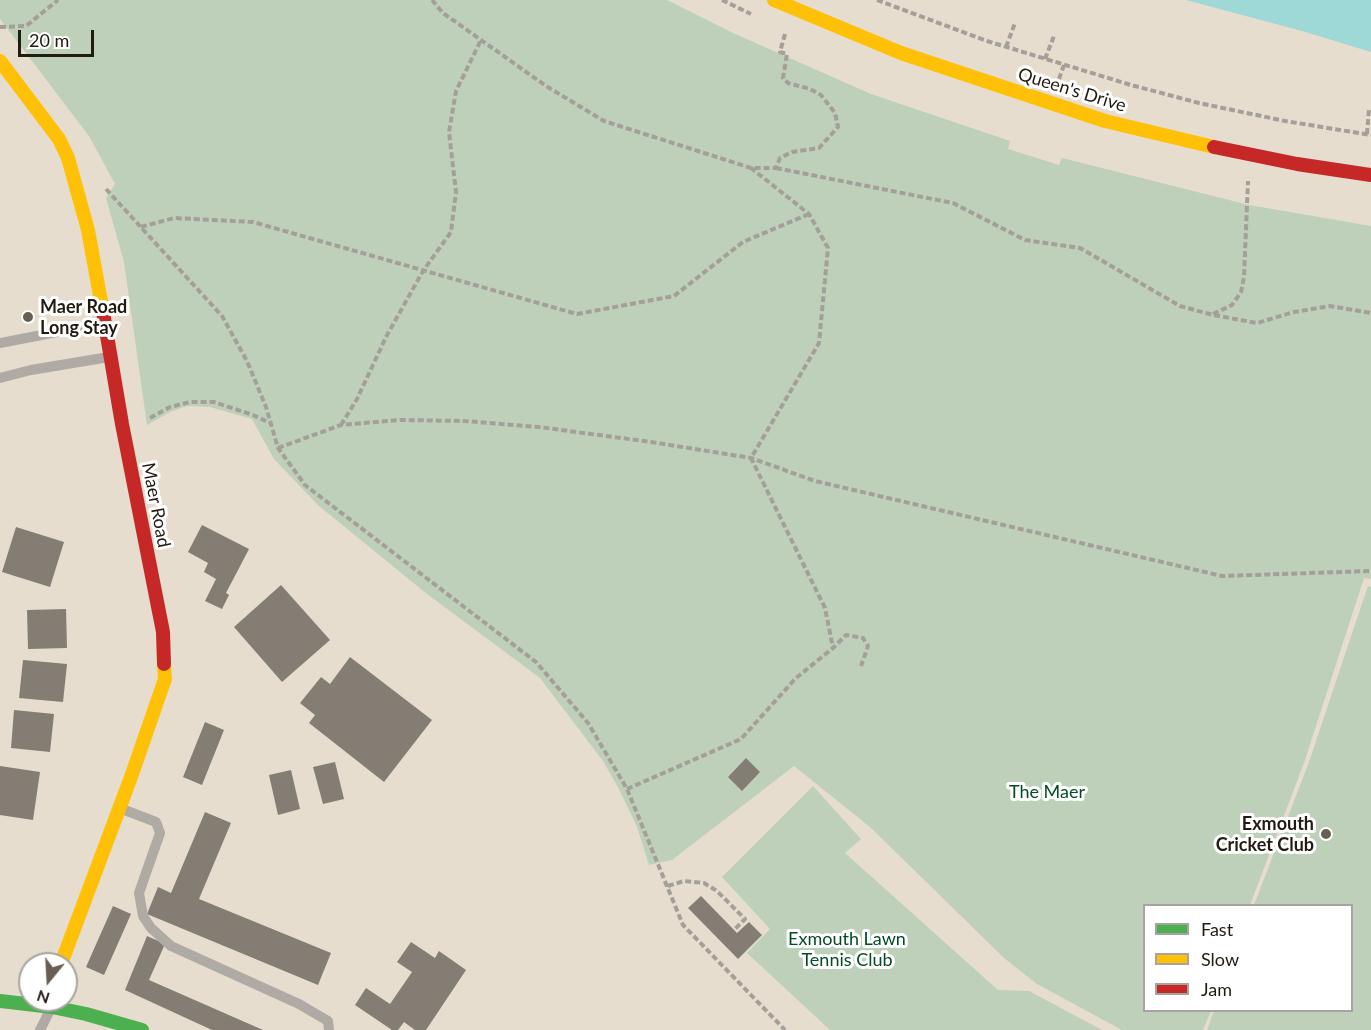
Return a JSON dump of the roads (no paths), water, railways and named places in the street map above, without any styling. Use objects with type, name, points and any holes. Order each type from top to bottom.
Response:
[{"type":"street","name":"Queen's Drive","points":[[774,0],[901,53],[1105,121],[1288,162],[1371,175]]},
{"type":"street","name":"Maer Road","points":[[0,61],[59,139],[68,158],[88,230],[122,424],[163,632],[165,679],[120,808],[66,952]]},
{"type":"street","points":[[0,1001],[18,1002]]},
{"type":"street","points":[[78,1012],[142,1030]]},
{"type":"lane","points":[[0,343],[105,323]]},
{"type":"lane","points":[[0,378],[32,370],[112,357]]},
{"type":"lane","points":[[120,808],[156,822],[160,833],[139,893],[143,916],[152,928],[171,946],[309,1010],[328,1021],[329,1030]]},
{"type":"lane","points":[[40,1030],[48,1012]]},
{"type":"water","points":[[1186,0],[1371,0],[1371,52],[1302,31]]},
{"type":"place","name":"Maer Road Long Stay","points":[[28,317]]},
{"type":"place","name":"Exmouth Cricket Club","points":[[1326,834]]},
{"type":"park label","name":"The Maer","points":[[1047,792]]},
{"type":"park label","name":"Exmouth Lawn Tennis Club","points":[[847,949]]}]
